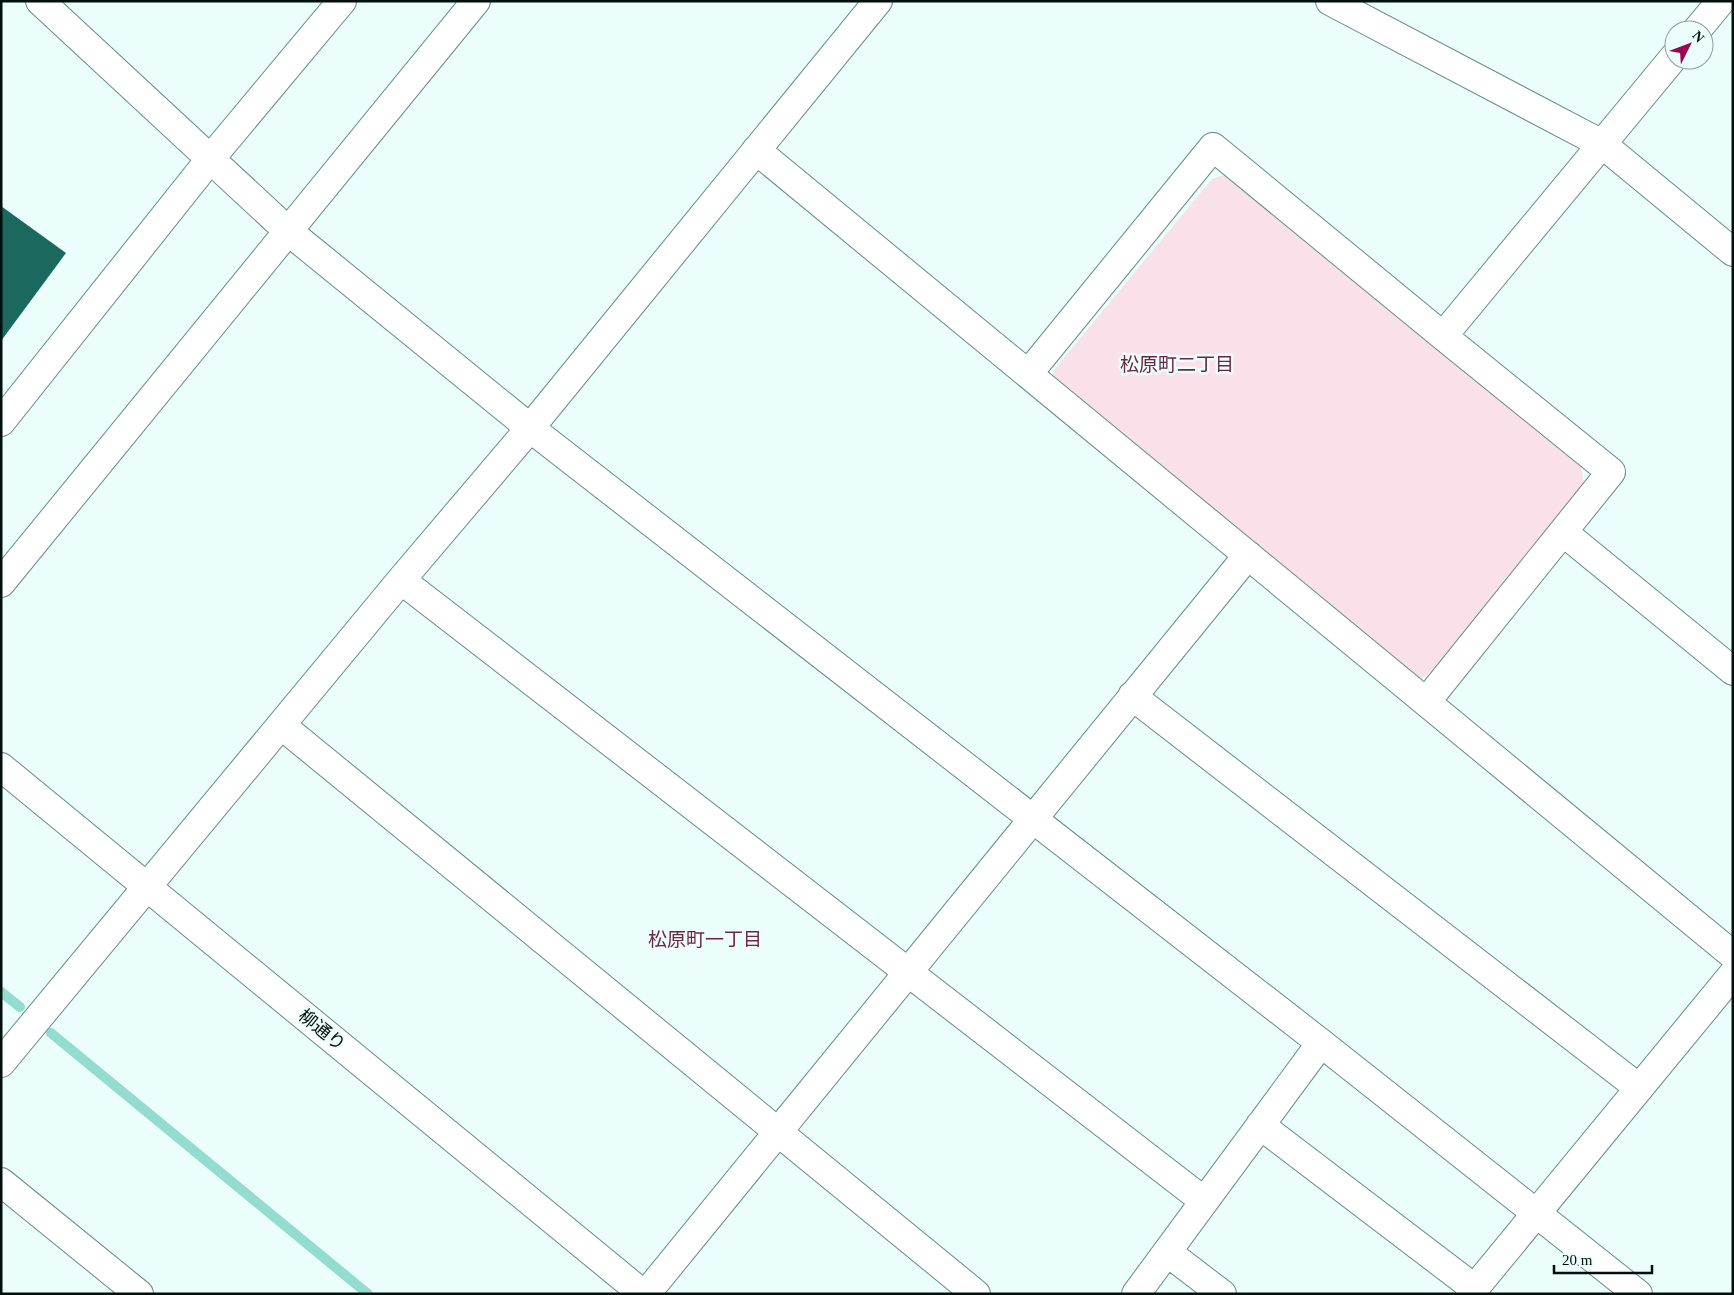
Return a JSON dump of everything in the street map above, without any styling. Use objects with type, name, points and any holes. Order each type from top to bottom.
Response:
[{"type":"street","points":[[40,1],[288,231],[530,428],[1321,1043],[1638,1294]]},
{"type":"street","points":[[1,422],[211,158],[342,1]]},
{"type":"street","points":[[1,583],[476,1]]},
{"type":"street","points":[[1,1063],[401,580],[530,428],[878,1]]},
{"type":"street","points":[[1330,1],[1602,144],[1733,252]]},
{"type":"street","points":[[1705,20],[1721,1]]},
{"type":"street","points":[[1443,336],[1664,70]]},
{"type":"street","points":[[1028,374],[1214,147],[1611,472],[1426,702]]},
{"type":"street","points":[[756,150],[1733,955]]},
{"type":"street","points":[[1563,532],[1733,671]]},
{"type":"street","points":[[645,1294],[1248,555]]},
{"type":"street","points":[[401,580],[1204,1201]]},
{"type":"street","points":[[1132,696],[1639,1088]]},
{"type":"street","points":[[281,725],[976,1294]]},
{"type":"street","name":"柳通り","points":[[1,767],[645,1294]]},
{"type":"street","points":[[1260,1125],[1472,1291],[1733,974]]},
{"type":"street","points":[[1136,1294],[1321,1043]]},
{"type":"street","points":[[1,1182],[138,1294]]},
{"type":"street","points":[[1167,1252],[1222,1294]]},
{"type":"shaded area","points":[[1227,174],[1581,467],[1584,484],[1432,670],[1420,680],[1054,380],[1053,371],[1212,179]]},
{"type":"building","points":[[1,206],[66,253],[1,341]]},
{"type":"waterway","points":[[1,992],[20,1007]]},
{"type":"waterway","points":[[51,1033],[368,1294]]},
{"type":"district","name":"松原町二丁目","points":[[1177,364]]},
{"type":"district","name":"松原町一丁目","points":[[705,939]]}]
